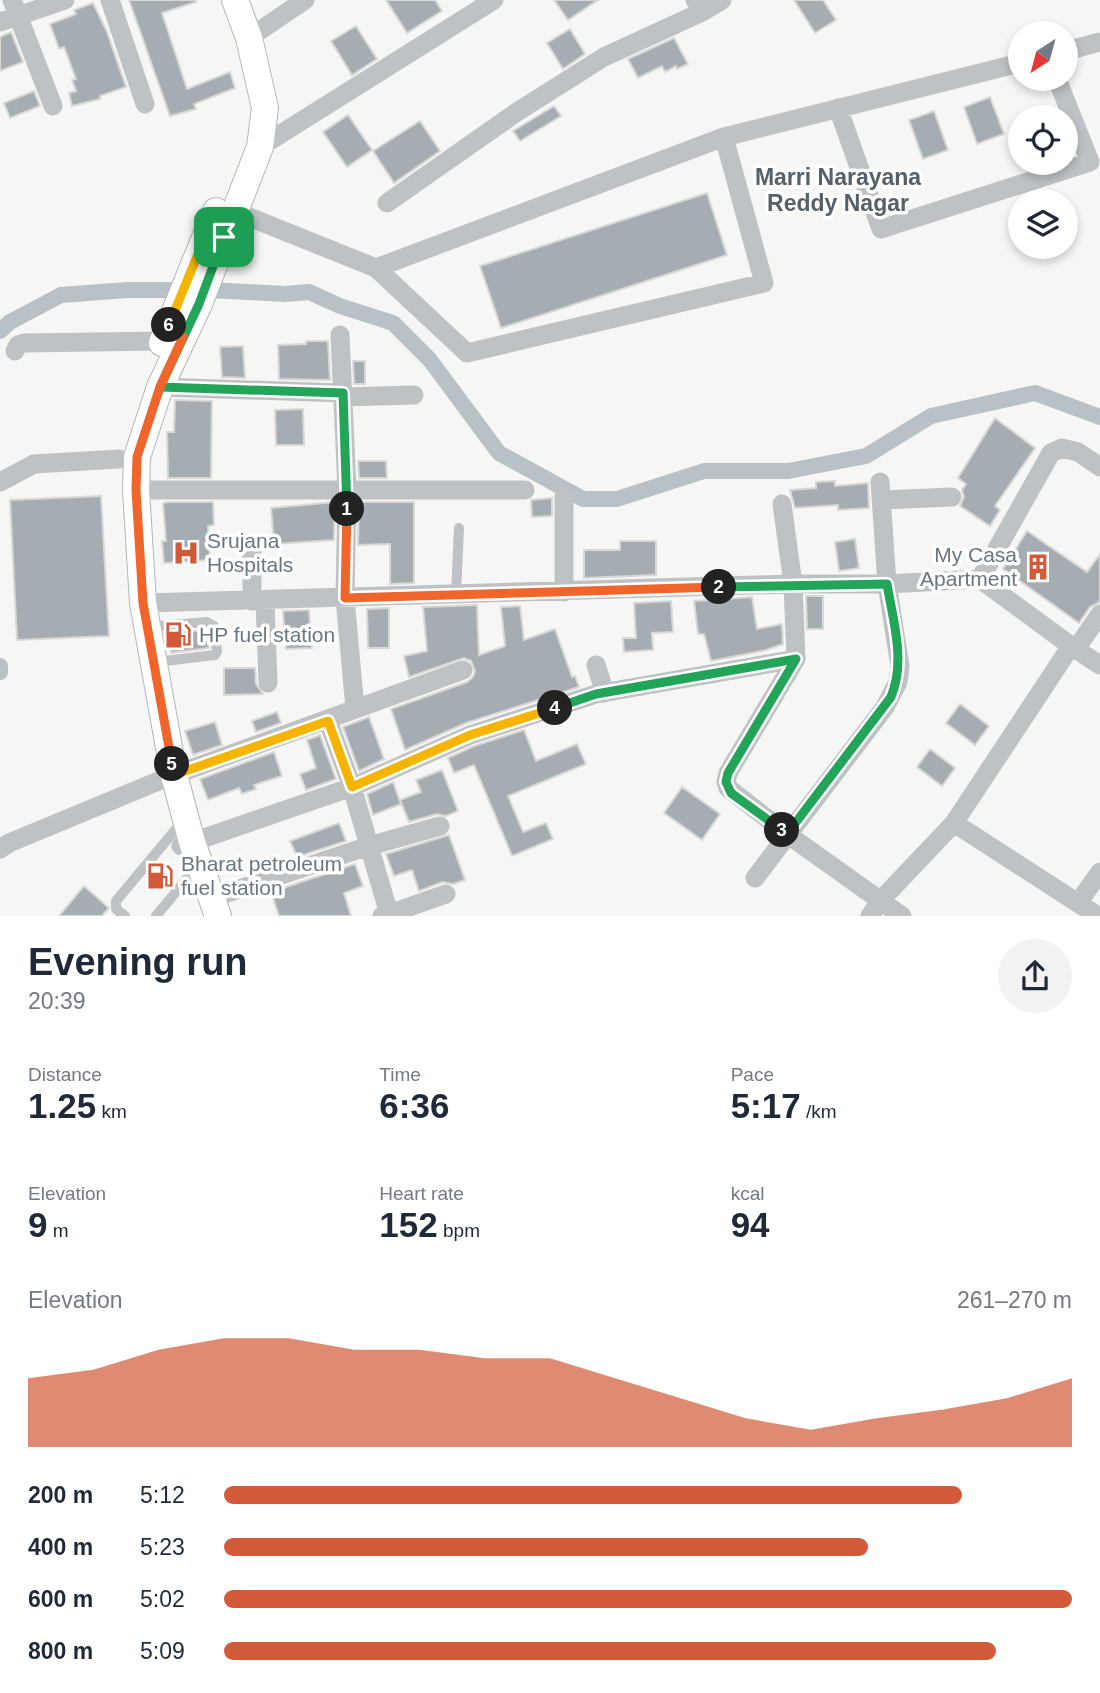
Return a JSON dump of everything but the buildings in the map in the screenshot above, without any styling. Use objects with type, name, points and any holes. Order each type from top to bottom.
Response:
[{"type":"main road","points":[[211,910],[190,875],[167,777],[141,686],[119,459],[171,337],[189,302],[212,244],[244,146],[251,110],[246,67],[222,0]]},
{"type":"main road","points":[[212,244],[242,197],[260,147],[265,108],[249,38],[235,0]]},
{"type":"main road","points":[[167,777],[154,662],[145,615],[136,490],[137,457],[160,387],[171,337]]},
{"type":"main road","points":[[183,839],[211,910]]},
{"type":"street","points":[[53,106],[10,13],[65,0]]},
{"type":"street","points":[[110,0],[145,104]]},
{"type":"street","points":[[249,38],[305,0]]},
{"type":"street","points":[[260,147],[494,0]]},
{"type":"street","points":[[387,203],[517,112],[604,57],[713,3]]},
{"type":"street","points":[[1078,48],[1100,42]]},
{"type":"street","points":[[376,268],[724,137],[1008,66]]},
{"type":"street","points":[[838,108],[881,229],[1090,162],[1062,91]]},
{"type":"street","points":[[234,211],[376,268],[467,353],[764,283],[724,137]]},
{"type":"street","points":[[340,335],[348,490],[345,598],[355,709]]},
{"type":"street","points":[[15,351],[18,345],[24,343],[171,337]]},
{"type":"street","points":[[160,387],[343,395],[414,395]]},
{"type":"street","points":[[980,579],[1051,453],[1062,448],[1078,452],[1100,467]]},
{"type":"street","points":[[8,478],[34,464],[119,459]]},
{"type":"street","points":[[136,490],[525,490]]},
{"type":"street","points":[[755,878],[885,707],[895,689],[900,666],[887,584],[881,491],[952,497]]},
{"type":"street","points":[[564,497],[565,592]]},
{"type":"street","points":[[782,504],[793,584],[796,659],[728,773],[726,782],[731,793],[787,834],[875,909],[902,916]]},
{"type":"street","points":[[252,550],[268,683]]},
{"type":"street","points":[[145,615],[259,601],[793,584],[887,584],[980,579],[1100,665]]},
{"type":"street","points":[[875,909],[954,823],[1073,648],[1100,614]]},
{"type":"street","points":[[183,839],[352,787],[470,735],[605,693],[796,659]]},
{"type":"street","points":[[597,665],[605,693]]},
{"type":"street","points":[[0,849],[167,777],[463,670]]},
{"type":"street","points":[[328,721],[352,787],[387,915],[446,894]]},
{"type":"street","points":[[954,823],[1098,916]]},
{"type":"street","points":[[211,910],[369,846],[440,826]]},
{"type":"street","points":[[1078,903],[1100,872]]},
{"type":"lane","points":[[456,595],[459,528]]},
{"type":"lane","points":[[145,615],[207,622],[214,626],[217,650],[215,655],[154,662]]},
{"type":"lane","points":[[125,916],[116,909],[117,901],[183,839]]},
{"type":"lane","points":[[156,916],[190,875]]},
{"type":"waterway","points":[[0,331],[10,322],[61,295],[127,290],[210,290],[285,294],[309,292],[340,306],[393,323],[430,360],[499,453],[583,499],[617,499],[704,471],[788,471],[866,456],[931,416],[1035,393],[1100,417]]},
{"type":"waterway","points":[[0,666],[0,672]]},
{"type":"place","name":"Srujana Hospitals","points":[[186,553]]},
{"type":"place","name":"My Casa Apartment","points":[[1038,567]]},
{"type":"place","name":"HP fuel station","points":[[178,635]]},
{"type":"place","name":"Bharat petroleum fuel station","points":[[160,876]]},
{"type":"district","name":"Marri Narayana Reddy Nagar","points":[[838,190]]},
{"type":"route","points":[[224,237],[199,304],[160,387],[343,393],[348,490],[345,598],[793,584],[887,584],[900,666],[898,682],[885,707],[787,834],[731,793],[726,782],[728,773],[796,659],[596,694],[470,735],[352,787],[328,721],[174,775],[143,603],[136,490],[137,457],[160,387],[183,337],[167,332],[207,232],[224,237]]}]
